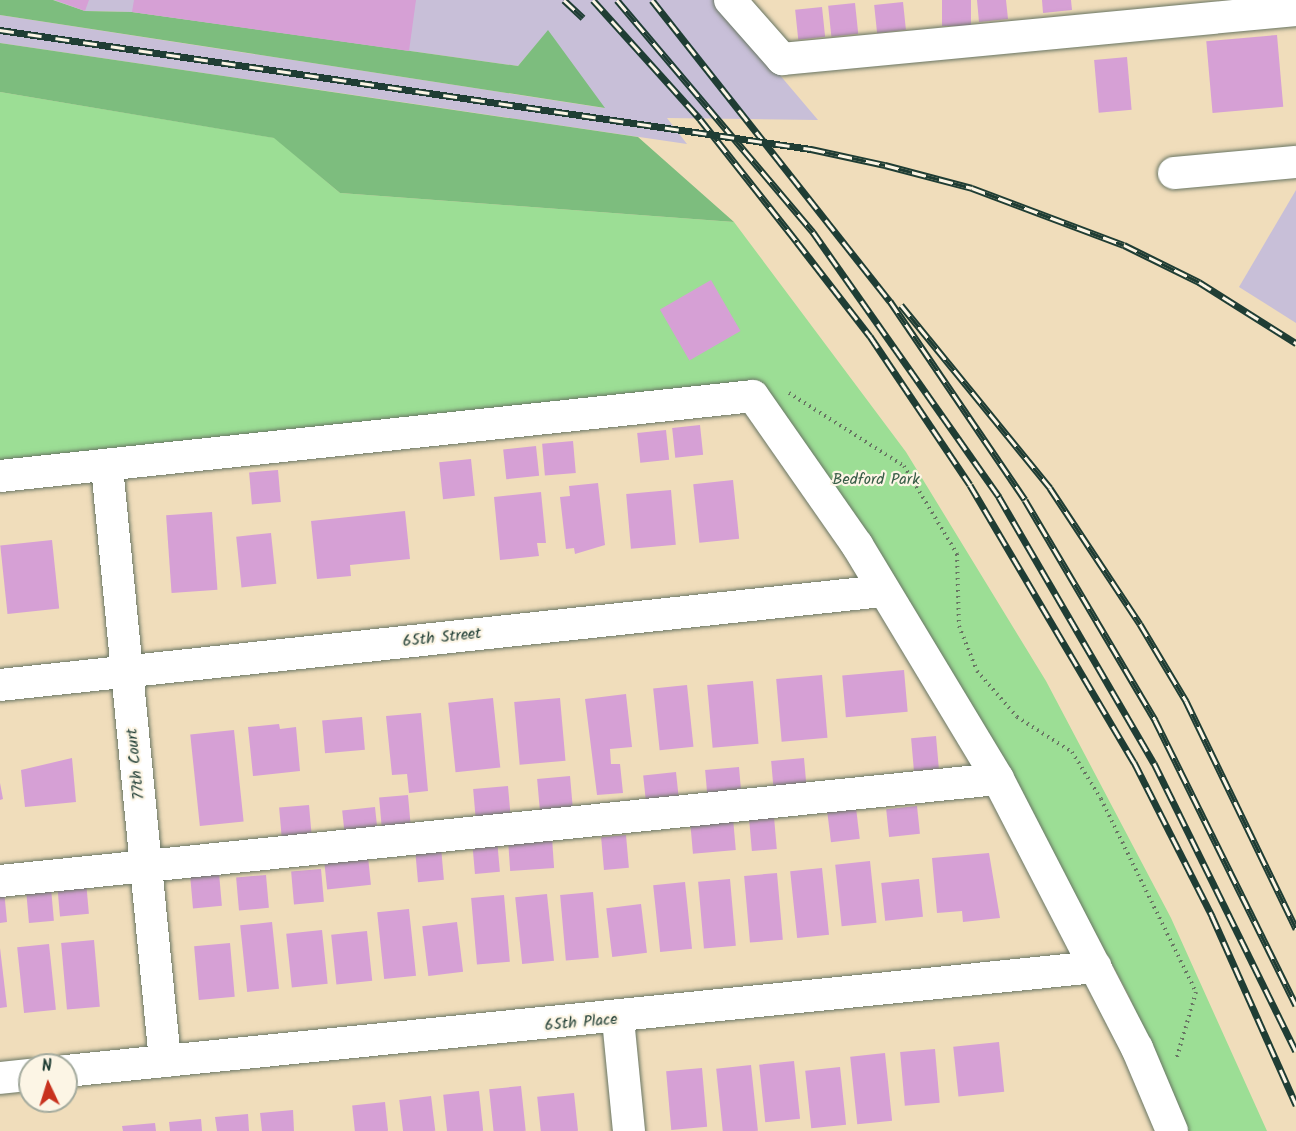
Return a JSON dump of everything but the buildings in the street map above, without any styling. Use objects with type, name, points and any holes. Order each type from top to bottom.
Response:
[{"type":"street","points":[[730,0],[782,59],[1296,10]]},
{"type":"street","points":[[1174,173],[1296,162]]},
{"type":"street","points":[[0,476],[107,467],[753,396],[883,591],[998,779],[1096,967],[1172,1131]]},
{"type":"street","name":"77th Court","points":[[107,467],[165,1061]]},
{"type":"street","name":"65th Street","points":[[0,684],[883,591]]},
{"type":"street","points":[[0,881],[998,779]]},
{"type":"street","name":"65th Place","points":[[78,1070],[618,1019],[1096,967]]},
{"type":"street","points":[[618,1019],[629,1131]]},
{"type":"street","points":[[0,1078],[18,1076]]},
{"type":"path","points":[[753,396],[791,393],[904,466],[957,554],[959,626],[977,671],[1017,717],[1072,752],[1190,977],[1197,1006],[1176,1069]]},
{"type":"shaded area","points":[[53,0],[716,0],[818,120],[667,118],[687,144],[0,43],[0,15],[604,108],[548,31],[518,66],[132,12],[85,11]]},
{"type":"shaded area","points":[[1296,190],[1296,323],[1239,287]]},
{"type":"green space","points":[[0,0],[53,0],[85,11],[132,12],[518,66],[548,30],[605,108],[0,15]]},
{"type":"green space","points":[[0,43],[638,137],[734,222],[340,193],[274,138],[0,92]]},
{"type":"green space","name":"Bedford Park","points":[[0,92],[275,138],[340,193],[734,222],[906,452],[1046,681],[1171,918],[1267,1131],[1188,1131],[1128,994],[1005,763],[916,612],[773,403],[0,466]]},
{"type":"railway","points":[[564,0],[583,18]]},
{"type":"railway","points":[[593,0],[700,119],[797,242],[870,336],[970,485],[1134,762],[1212,916],[1296,1105]]},
{"type":"railway","points":[[617,0],[813,232],[999,497],[1154,763],[1296,1051]]},
{"type":"railway","points":[[652,0],[890,301],[1025,500],[1155,720],[1296,1005]]},
{"type":"railway","points":[[0,30],[811,149],[885,165],[972,188],[1124,245],[1199,282],[1296,343]]},
{"type":"railway","points":[[901,305],[1050,488],[1140,624],[1186,701],[1296,929]]}]
